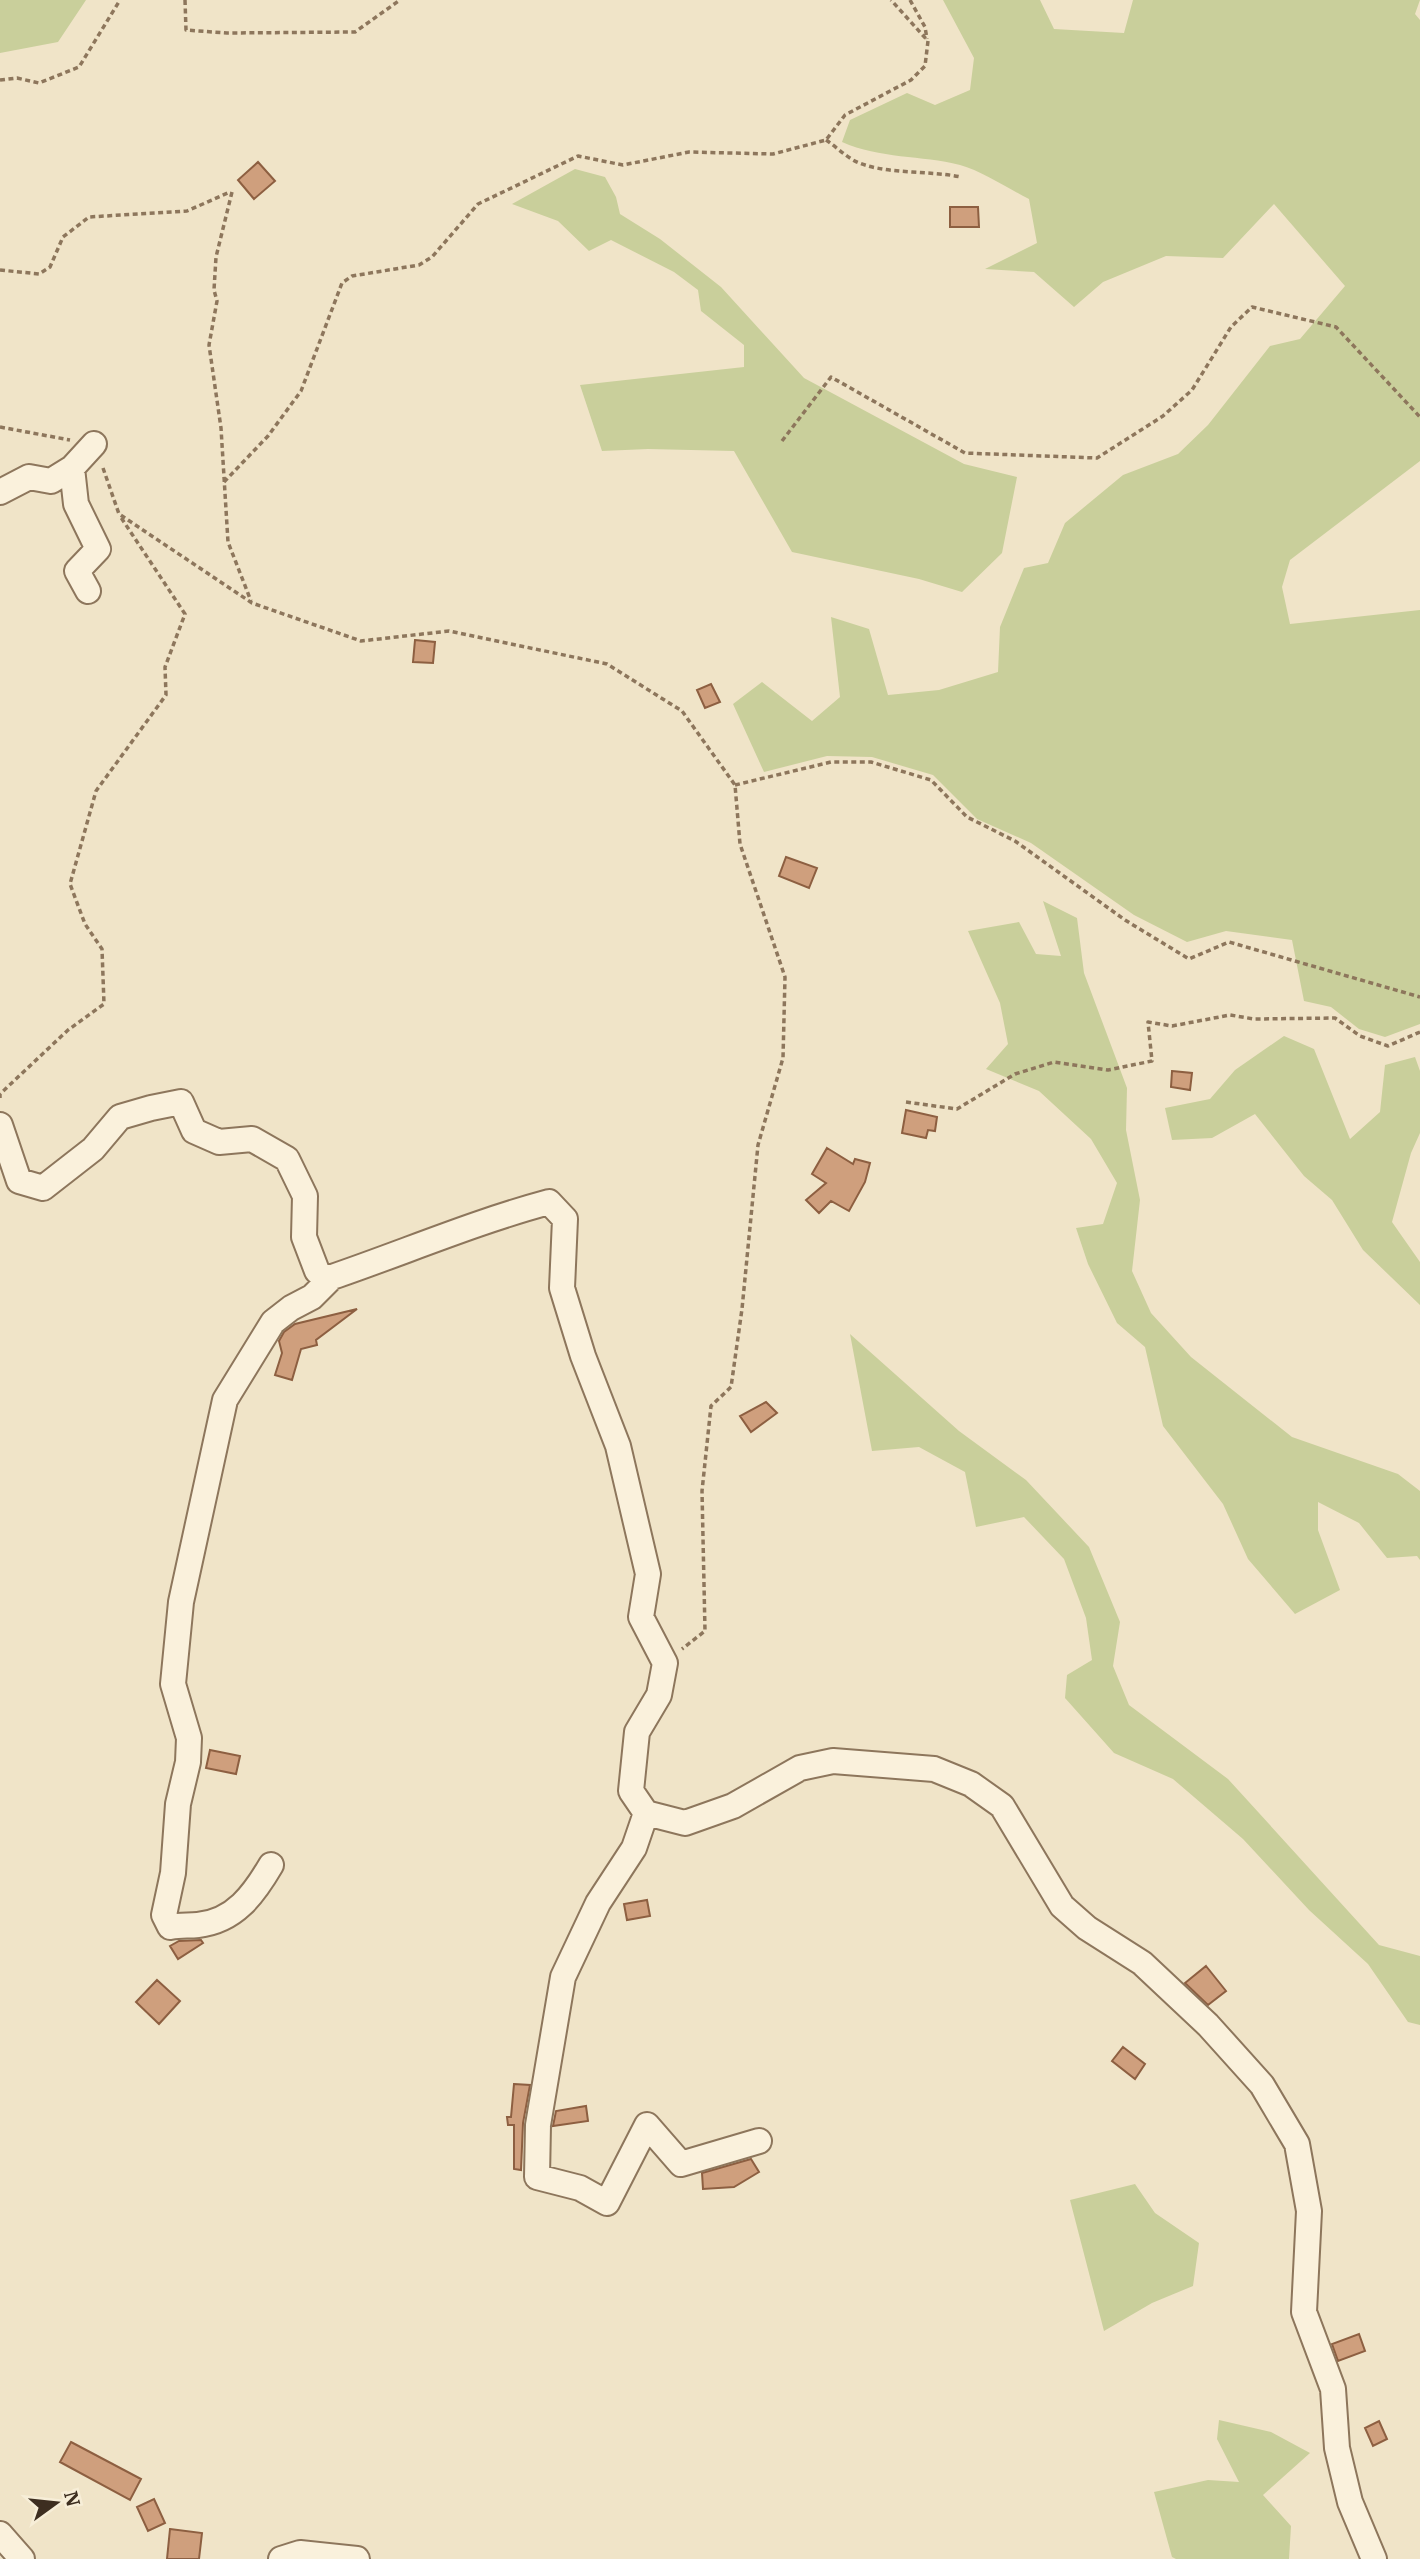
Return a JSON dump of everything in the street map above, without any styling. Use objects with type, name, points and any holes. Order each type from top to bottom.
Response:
[{"type":"street","points":[[0,492],[29,477],[51,481],[72,468],[94,444]]},
{"type":"street","points":[[72,468],[76,504],[98,550],[77,571],[88,591]]},
{"type":"street","points":[[0,1125],[19,1181],[43,1188],[93,1149],[120,1117],[181,1102],[194,1131],[219,1142],[252,1139],[287,1159],[305,1196],[304,1237],[317,1271],[323,1277],[332,1277],[430,1243],[480,1221],[549,1202],[565,1219],[562,1287],[583,1356],[618,1446],[648,1574],[641,1617],[665,1663],[659,1695],[637,1732],[631,1791],[646,1813],[685,1823],[733,1806],[800,1768],[833,1761],[934,1769],[971,1784],[1002,1806],[1062,1906],[1087,1928],[1142,1963],[1208,2025],[1262,2085],[1297,2144],[1309,2211],[1304,2312],[1333,2389],[1337,2448],[1350,2502],[1374,2559]]},
{"type":"street","points":[[271,1865],[254,1894],[230,1914],[200,1925],[170,1927],[164,1915],[173,1873],[178,1804],[188,1762],[189,1738],[173,1684],[181,1602],[225,1400],[273,1322],[312,1297],[332,1277]]},
{"type":"street","points":[[646,1813],[634,1848],[598,1903],[563,1977],[538,2125],[537,2177],[580,2188],[607,2203],[647,2125],[681,2164],[759,2141]]},
{"type":"street","points":[[0,2534],[22,2559]]},
{"type":"street","points":[[281,2559],[300,2553],[357,2559]]},
{"type":"path","points":[[0,80],[17,78],[39,83],[79,66],[120,0]]},
{"type":"path","points":[[185,0],[186,30],[227,33],[355,32],[400,0]]},
{"type":"path","points":[[891,0],[928,41]]},
{"type":"path","points":[[224,482],[268,436],[301,391],[342,283],[352,276],[419,265],[432,257],[478,204],[578,156],[623,164],[689,152],[773,154],[826,140],[845,115],[911,80],[925,66],[928,41],[925,27],[911,0]]},
{"type":"path","points":[[826,140],[854,161],[892,170],[961,177]]},
{"type":"path","points":[[0,270],[39,274],[50,267],[62,237],[89,217],[187,211],[232,192],[216,257],[214,290],[217,301],[209,345],[221,428],[228,542],[252,603]]},
{"type":"path","points":[[782,441],[831,377],[965,453],[1097,458],[1163,416],[1192,390],[1231,327],[1252,307],[1336,327],[1420,417]]},
{"type":"path","points":[[0,427],[94,444],[119,514],[185,614],[165,667],[166,695],[96,791],[70,884],[85,925],[102,949],[104,1004],[68,1030],[0,1094],[0,1098]]},
{"type":"path","points":[[119,514],[252,603],[361,641],[449,631],[607,664],[682,710],[735,785],[740,844],[785,977],[783,1058],[758,1145],[742,1309],[731,1387],[711,1406],[702,1491],[705,1631],[665,1663]]},
{"type":"path","points":[[735,785],[831,762],[871,762],[931,780],[967,817],[1015,841],[1125,920],[1189,959],[1229,942],[1420,997]]},
{"type":"path","points":[[906,1102],[957,1109],[1015,1074],[1054,1062],[1108,1070],[1152,1061],[1148,1022],[1172,1026],[1230,1015],[1254,1019],[1335,1018],[1360,1036],[1388,1046],[1420,1032]]},
{"type":"green space","points":[[0,0],[86,0],[58,42],[0,53]]},
{"type":"green space","points":[[943,0],[1040,0],[1054,29],[1124,33],[1133,0],[1420,0],[1415,14],[1420,20],[1420,461],[1290,560],[1282,587],[1290,624],[1420,610],[1420,1024],[1385,1037],[1359,1029],[1331,1007],[1304,1001],[1292,940],[1226,931],[1187,942],[1134,915],[1031,843],[977,819],[933,775],[872,757],[827,756],[764,772],[733,704],[762,682],[812,721],[840,697],[831,617],[869,629],[888,695],[939,690],[998,672],[1000,627],[1024,568],[1048,563],[1065,523],[1123,475],[1178,454],[1208,425],[1270,346],[1300,339],[1345,286],[1274,204],[1223,258],[1166,256],[1103,282],[1074,307],[1034,272],[985,269],[1037,243],[1029,199],[960,165],[886,154],[842,142],[850,120],[907,93],[935,105],[970,90],[974,58]]},
{"type":"green space","points":[[575,169],[605,177],[616,197],[620,214],[660,239],[721,287],[804,378],[964,464],[1017,477],[1002,553],[962,592],[919,579],[792,552],[734,451],[602,451],[580,385],[744,367],[744,345],[701,311],[698,290],[674,272],[611,240],[589,251],[558,221],[512,204]]},
{"type":"green space","points":[[1043,901],[1077,918],[1084,973],[1127,1088],[1126,1130],[1140,1200],[1132,1271],[1151,1313],[1191,1357],[1292,1437],[1398,1474],[1420,1491],[1420,1560],[1417,1556],[1387,1558],[1359,1523],[1318,1502],[1318,1530],[1340,1590],[1295,1614],[1248,1559],[1223,1504],[1163,1426],[1145,1347],[1117,1323],[1088,1264],[1076,1228],[1103,1224],[1117,1183],[1091,1139],[1039,1091],[986,1069],[1008,1044],[1000,1003],[968,931],[1019,922],[1036,954],[1061,956]]},
{"type":"green space","points":[[1284,1036],[1314,1049],[1350,1139],[1380,1112],[1385,1065],[1415,1057],[1420,1071],[1420,1133],[1411,1153],[1392,1222],[1420,1262],[1420,1305],[1363,1250],[1332,1200],[1304,1176],[1255,1114],[1212,1138],[1172,1140],[1165,1108],[1210,1099],[1235,1070]]},
{"type":"green space","points":[[850,1334],[959,1431],[1026,1480],[1089,1547],[1120,1622],[1113,1666],[1129,1705],[1228,1779],[1379,1945],[1420,1956],[1420,2025],[1408,2022],[1368,1964],[1309,1910],[1243,1839],[1173,1779],[1114,1753],[1065,1698],[1067,1675],[1092,1660],[1086,1618],[1064,1559],[1024,1517],[976,1527],[965,1472],[919,1447],[872,1451]]},
{"type":"green space","points":[[1135,2184],[1155,2213],[1199,2243],[1193,2286],[1152,2303],[1104,2331],[1070,2200]]},
{"type":"green space","points":[[1219,2420],[1271,2432],[1310,2453],[1263,2495],[1291,2526],[1289,2559],[1172,2557],[1154,2492],[1208,2480],[1239,2482],[1217,2439]]},
{"type":"building","points":[[258,162],[275,181],[254,199],[238,180]]},
{"type":"building","points":[[950,207],[978,207],[979,227],[950,227]]},
{"type":"building","points":[[415,640],[435,642],[433,663],[413,662]]},
{"type":"building","points":[[711,684],[720,702],[705,708],[697,690]]},
{"type":"building","points":[[786,857],[817,868],[809,888],[779,876]]},
{"type":"building","points":[[1172,1071],[1192,1073],[1190,1090],[1171,1087]]},
{"type":"building","points":[[906,1110],[937,1117],[935,1131],[928,1130],[926,1138],[902,1133]]},
{"type":"building","points":[[827,1148],[853,1164],[855,1159],[870,1163],[865,1182],[849,1211],[831,1201],[819,1213],[806,1200],[826,1183],[812,1174]]},
{"type":"building","points":[[357,1309],[316,1340],[317,1345],[301,1349],[292,1380],[275,1375],[282,1353],[279,1341],[284,1332],[295,1324]]},
{"type":"building","points":[[766,1402],[777,1413],[751,1432],[740,1416]]},
{"type":"building","points":[[210,1750],[240,1756],[236,1774],[206,1768]]},
{"type":"building","points":[[647,1900],[650,1916],[627,1920],[624,1904]]},
{"type":"building","points":[[201,1940],[203,1943],[178,1959],[170,1946],[179,1941]]},
{"type":"building","points":[[1206,1966],[1226,1991],[1208,2005],[1185,1983]]},
{"type":"building","points":[[157,1980],[180,2001],[159,2024],[136,2002]]},
{"type":"building","points":[[1123,2047],[1145,2064],[1135,2079],[1112,2061]]},
{"type":"building","points":[[514,2084],[530,2085],[523,2123],[521,2170],[514,2169],[514,2125],[508,2125],[507,2117],[511,2117]]},
{"type":"building","points":[[586,2106],[588,2121],[553,2126],[556,2111]]},
{"type":"building","points":[[751,2159],[759,2172],[734,2187],[703,2189],[702,2173]]},
{"type":"building","points":[[1359,2334],[1365,2351],[1338,2361],[1332,2344]]},
{"type":"building","points":[[1379,2421],[1387,2439],[1373,2446],[1365,2428]]},
{"type":"building","points":[[71,2442],[141,2479],[130,2500],[60,2462]]},
{"type":"building","points":[[154,2499],[165,2523],[148,2531],[137,2507]]},
{"type":"building","points":[[170,2529],[202,2533],[199,2559],[167,2559]]}]
